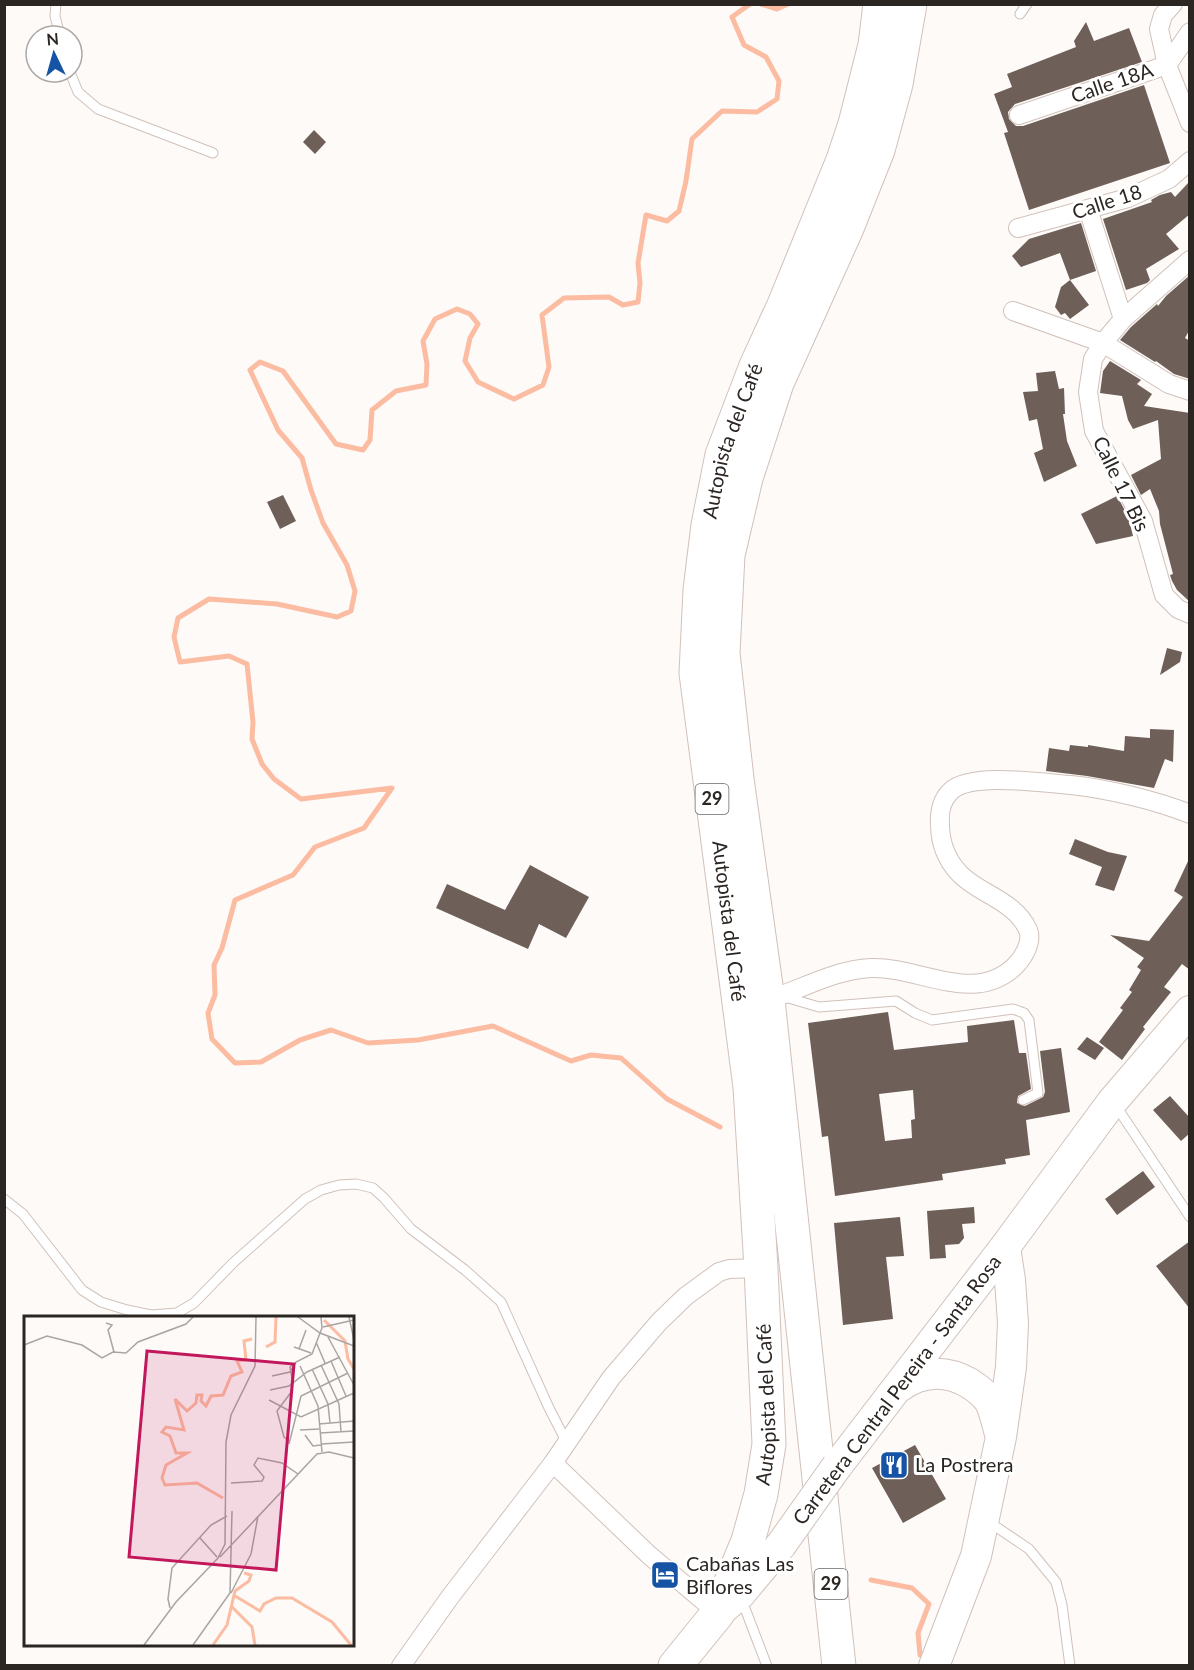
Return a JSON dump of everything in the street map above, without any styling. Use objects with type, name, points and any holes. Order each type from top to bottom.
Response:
[{"type":"highway","name":"Autopista del Café","points":[[675,1665],[729,1604],[761,1494],[769,1444],[750,1088],[696,673],[700,590],[708,525],[722,455],[756,366],[784,305],[843,160],[867,82],[875,45],[880,4]]},
{"type":"highway","name":"Autopista del Café","points":[[840,1665],[774,997],[737,778],[723,653],[728,555],[746,478],[777,383],[847,228],[878,150],[896,84],[910,4]]},
{"type":"main road","name":"Carretera Central Pereira - Santa Rosa","points":[[729,1604],[781,1545],[837,1466],[1005,1247],[1112,1102],[1190,1011]]},
{"type":"main road","points":[[934,1665],[976,1557],[1001,1437],[1011,1367],[1013,1323],[1005,1247]]},
{"type":"main road","points":[[897,1389],[907,1382],[933,1373],[947,1374],[962,1379],[985,1394],[991,1404],[1001,1437]]},
{"type":"street","points":[[1173,4],[1163,15],[1159,29],[1167,64],[1190,123]]},
{"type":"street","name":"Calle 18A","points":[[1019,115],[1167,64],[1190,32]]},
{"type":"street","name":"Calle 18","points":[[1018,228],[1128,198],[1169,179],[1190,161]]},
{"type":"street","points":[[1088,209],[1123,319]]},
{"type":"street","name":"Calle 17 Bis","points":[[1190,260],[1123,319],[1103,343],[1093,359],[1088,392],[1094,431],[1143,521],[1164,595],[1178,609],[1190,614]]},
{"type":"street","points":[[1013,310],[1103,343],[1169,384],[1190,391]]},
{"type":"street","points":[[774,997],[822,978],[872,968],[915,973],[959,984],[987,983],[1014,967],[1027,951],[1029,932],[1018,914],[960,875],[947,858],[940,838],[943,800],[952,789],[970,782],[1002,780],[1084,786],[1167,805],[1190,814]]},
{"type":"street","points":[[401,1665],[553,1463],[622,1364],[659,1322],[686,1296],[719,1272],[729,1269],[761,1268]]},
{"type":"street","points":[[553,1463],[649,1555],[729,1604]]},
{"type":"lane","points":[[56,4],[57,24]]},
{"type":"lane","points":[[1020,14],[1026,4]]},
{"type":"lane","points":[[75,84],[78,92],[98,109],[213,153]]},
{"type":"lane","points":[[774,997],[819,1007],[896,1001],[932,1020],[1012,1010],[1023,1013],[1029,1020],[1038,1093],[1023,1100]]},
{"type":"lane","points":[[1112,1102],[1190,1217]]},
{"type":"lane","points":[[4,1199],[22,1214],[82,1290],[101,1302],[151,1315],[177,1313],[194,1303],[234,1262],[305,1199],[321,1190],[339,1185],[356,1184],[373,1188],[411,1229],[465,1270],[501,1302],[567,1443]]},
{"type":"lane","points":[[984,1519],[1029,1549],[1056,1582],[1062,1605],[1070,1665]]},
{"type":"lane","points":[[729,1604],[767,1665]]},
{"type":"building","points":[[1086,22],[1094,41],[1129,28],[1142,62],[1015,104],[1008,112],[1009,119],[1016,126],[1023,126],[1144,85],[1170,163],[1029,210],[1004,133],[1008,132],[994,94],[1012,87],[1007,74],[1076,47],[1074,41]]},
{"type":"building","points":[[314,130],[326,142],[315,154],[303,142]]},
{"type":"building","points":[[1190,181],[1190,214],[1166,234],[1179,249],[1146,269],[1150,280],[1147,283],[1126,290],[1103,219],[1152,202],[1151,200],[1160,195],[1171,192],[1175,197]]},
{"type":"building","points":[[1081,223],[1096,271],[1070,280],[1060,253],[1021,267],[1012,256],[1029,239]]},
{"type":"building","points":[[1190,275],[1190,329],[1185,338],[1190,341],[1190,379],[1174,374],[1120,340],[1131,327],[1157,304],[1158,306]]},
{"type":"building","points":[[1070,280],[1089,305],[1070,319],[1065,313],[1061,315],[1055,307],[1061,287]]},
{"type":"building","points":[[1110,361],[1141,380],[1137,384],[1152,394],[1144,406],[1190,413],[1190,602],[1177,590],[1172,581],[1170,575],[1173,574],[1160,524],[1159,511],[1150,489],[1141,495],[1131,475],[1161,459],[1158,420],[1133,429],[1128,420],[1122,396],[1100,393],[1103,371]]},
{"type":"building","points":[[1055,371],[1059,389],[1064,388],[1065,414],[1063,414],[1067,441],[1077,466],[1044,482],[1034,453],[1043,449],[1037,419],[1029,421],[1023,392],[1038,391],[1036,373]]},
{"type":"building","points":[[283,495],[296,521],[280,529],[267,502]]},
{"type":"building","points":[[1117,496],[1128,516],[1133,536],[1096,544],[1081,514]]},
{"type":"building","points":[[1167,648],[1182,652],[1180,662],[1160,675]]},
{"type":"building","points":[[1150,729],[1174,730],[1173,762],[1165,759],[1154,788],[1046,771],[1049,748],[1069,751],[1070,745],[1088,747],[1088,745],[1124,751],[1125,736],[1150,738]]},
{"type":"building","points":[[1075,839],[1108,852],[1127,856],[1114,891],[1095,885],[1102,867],[1069,854]]},
{"type":"building","points":[[1190,857],[1190,970],[1182,964],[1164,987],[1171,992],[1143,1027],[1145,1029],[1122,1060],[1099,1042],[1123,1010],[1120,1008],[1132,992],[1129,990],[1141,970],[1137,967],[1144,958],[1110,935],[1149,941],[1183,897],[1174,891]]},
{"type":"building","points":[[530,865],[589,897],[566,938],[539,924],[528,949],[436,908],[447,884],[505,910]]},
{"type":"building","points":[[888,1012],[894,1050],[968,1042],[967,1026],[1014,1020],[1019,1053],[1026,1053],[1031,1089],[1018,1096],[1017,1103],[1025,1106],[1043,1097],[1045,1092],[1040,1051],[1061,1048],[1070,1112],[1026,1120],[1030,1155],[1005,1159],[1006,1164],[942,1174],[943,1180],[835,1196],[828,1136],[822,1137],[808,1023]],"holes":[[[913,1090],[915,1119],[911,1120],[912,1138],[885,1141],[879,1094]]]},
{"type":"building","points":[[1087,1037],[1104,1048],[1095,1060],[1077,1049]]},
{"type":"building","points":[[1170,1096],[1190,1118],[1190,1133],[1181,1141],[1153,1110]]},
{"type":"building","points":[[1143,1171],[1155,1187],[1117,1215],[1105,1199]]},
{"type":"building","points":[[974,1207],[975,1223],[962,1224],[964,1238],[959,1244],[945,1245],[946,1258],[930,1259],[927,1211]]},
{"type":"building","points":[[900,1217],[904,1256],[886,1257],[893,1319],[843,1325],[834,1223]]},
{"type":"building","points":[[1190,1241],[1190,1309],[1156,1266]]},
{"type":"building","points":[[915,1445],[946,1499],[903,1523],[872,1468]]},
{"type":"waterway","points":[[720,1127],[667,1099],[621,1058],[591,1055],[571,1061],[493,1026],[418,1040],[368,1043],[331,1030],[300,1040],[261,1062],[235,1063],[212,1039],[208,1013],[215,995],[214,965],[222,948],[235,900],[293,875],[315,847],[364,828],[392,788],[301,799],[274,779],[262,764],[252,739],[253,722],[247,664],[229,656],[180,662],[174,637],[178,618],[209,599],[277,604],[337,617],[351,611],[355,591],[347,565],[323,523],[302,458],[278,430],[250,370],[260,362],[283,371],[336,444],[363,450],[370,440],[372,410],[396,391],[426,385],[427,364],[423,341],[435,319],[457,309],[470,314],[478,324],[470,338],[465,361],[478,382],[514,399],[543,385],[549,367],[542,315],[564,298],[609,297],[623,305],[638,302],[640,283],[638,263],[646,215],[667,221],[679,211],[692,139],[722,111],[757,112],[777,99],[779,81],[766,57],[744,45],[732,17],[750,4]]},
{"type":"waterway","points":[[761,4],[777,9],[788,4]]},
{"type":"waterway","points":[[871,1580],[912,1588],[929,1604],[918,1633],[920,1655]]},
{"type":"place","name":"La Postrera","points":[[894,1465]]},
{"type":"place","name":"Cabañas Las Biflores","points":[[665,1575]]}]
